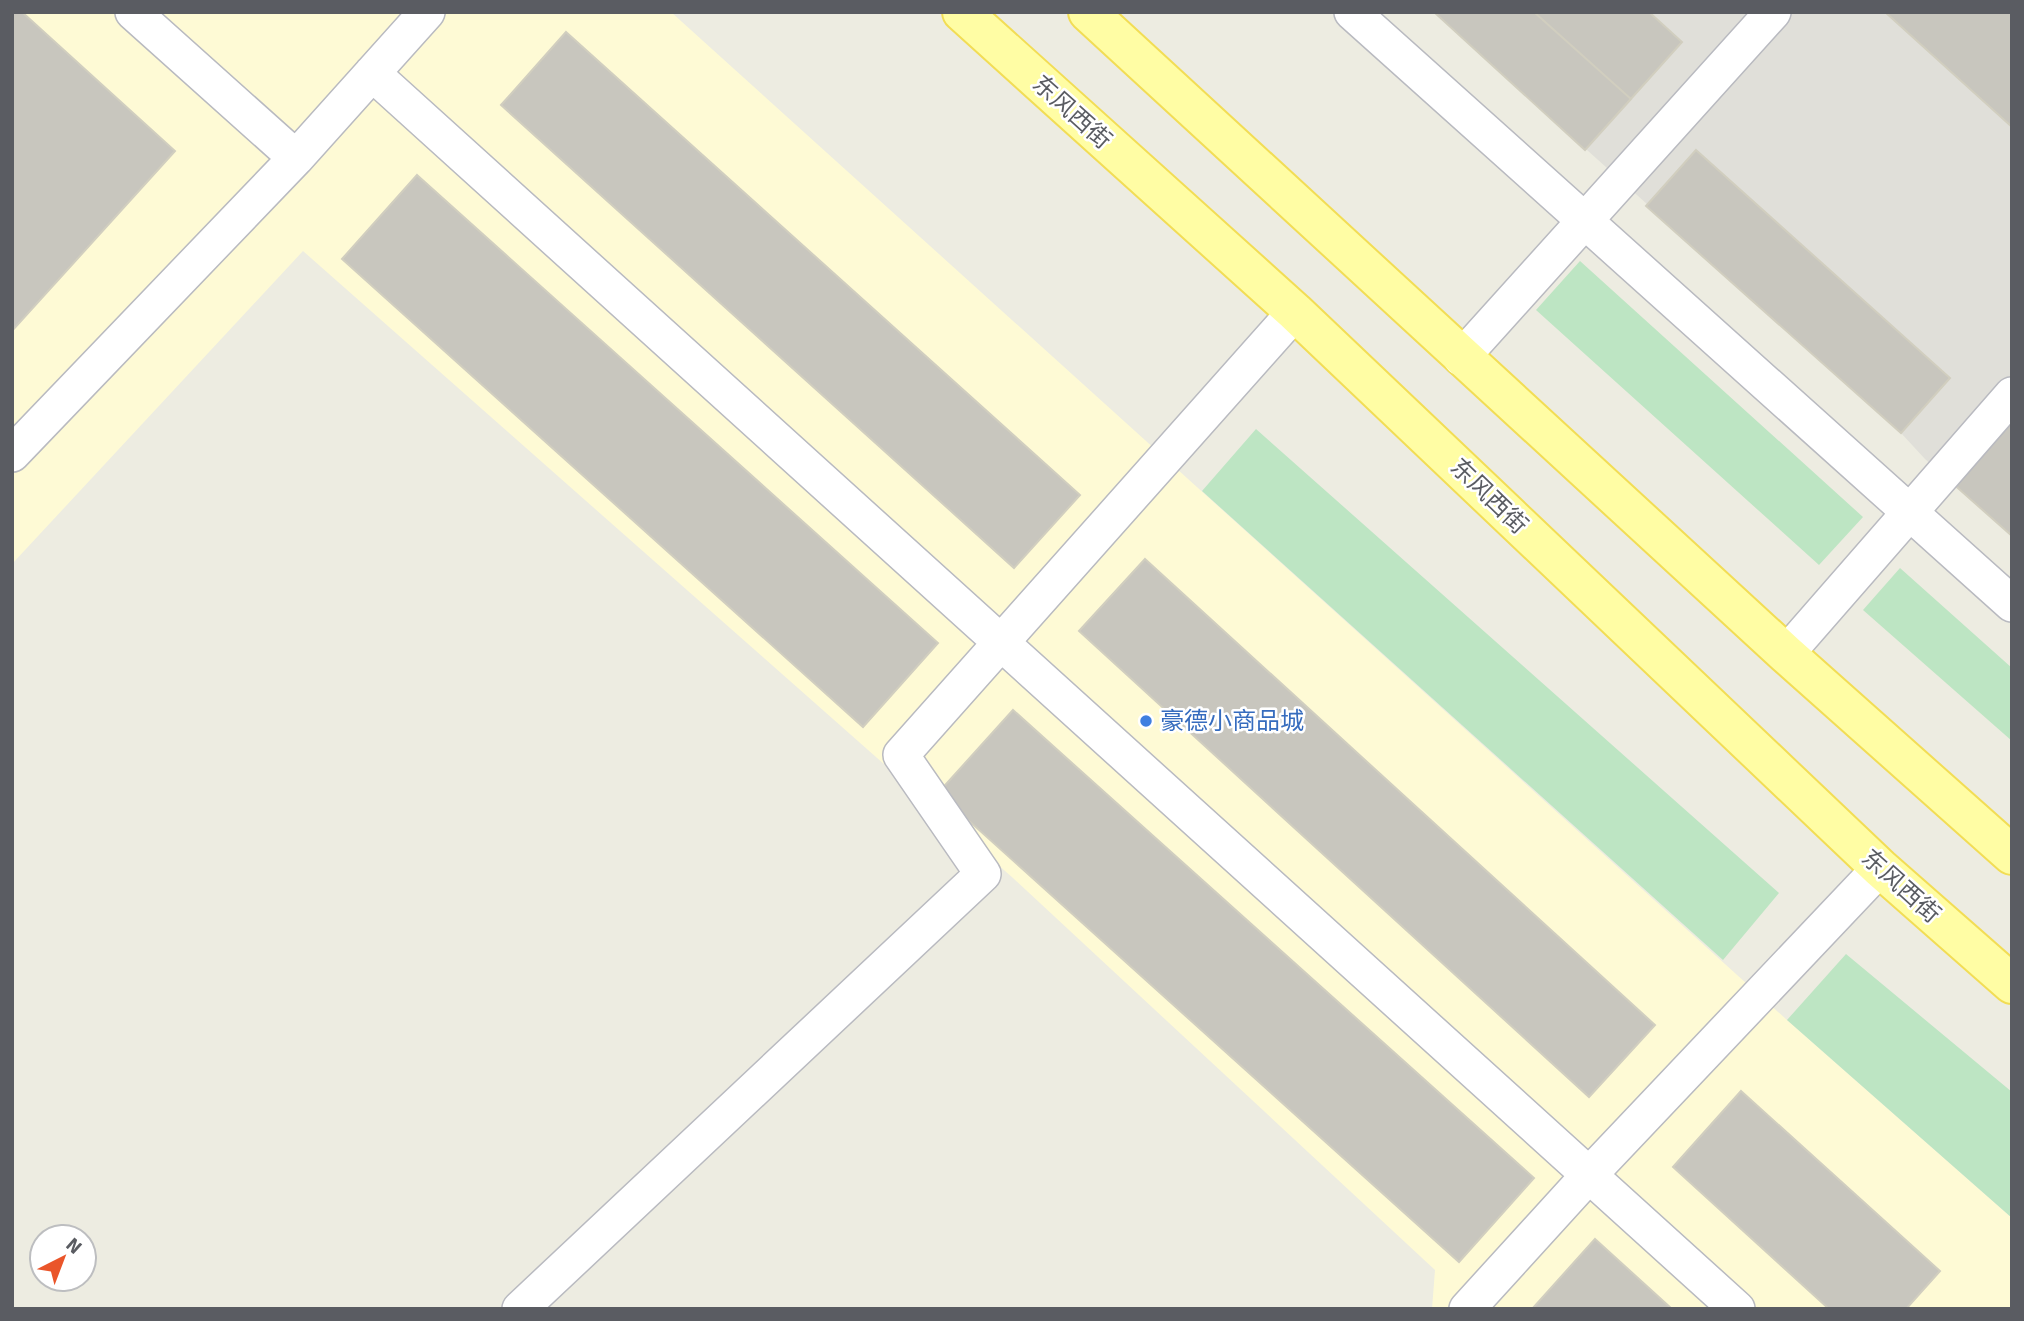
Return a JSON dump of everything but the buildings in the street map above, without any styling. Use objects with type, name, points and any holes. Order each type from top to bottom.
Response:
[{"type":"main road","name":"东风西街","points":[[962,12],[1295,312],[1880,868],[2012,984]]},
{"type":"main road","points":[[1088,12],[1461,358],[1786,654],[2012,855]]},
{"type":"street","points":[[133,12],[296,158]]},
{"type":"street","points":[[12,454],[296,158],[427,12]]},
{"type":"street","points":[[1352,12],[2012,604]]},
{"type":"street","points":[[1461,358],[1773,12]]},
{"type":"street","points":[[372,74],[1737,1309]]},
{"type":"street","points":[[520,1309],[983,874],[901,755],[1295,312]]},
{"type":"street","points":[[1786,654],[2012,395]]},
{"type":"street","points":[[1467,1309],[1589,1175],[1880,868]]},
{"type":"shaded area","name":"豪德小商品城","points":[[12,12],[671,12],[1787,1020],[2012,1218],[2012,1309],[1432,1309],[1435,1270],[1013,878],[303,251],[12,564]]},
{"type":"shaded area","points":[[1434,12],[2012,12],[2012,536],[1925,459],[1901,433]]},
{"type":"green space","points":[[1580,261],[1863,517],[1819,565],[1536,310]]},
{"type":"green space","points":[[1256,429],[1779,893],[1723,960],[1202,491]]},
{"type":"green space","points":[[1900,568],[2012,668],[2012,741],[1863,610]]},
{"type":"green space","points":[[1846,954],[2012,1092],[2012,1218],[1787,1020]]},
{"type":"place","name":"豪德小商品城","points":[[1146,721]]}]
